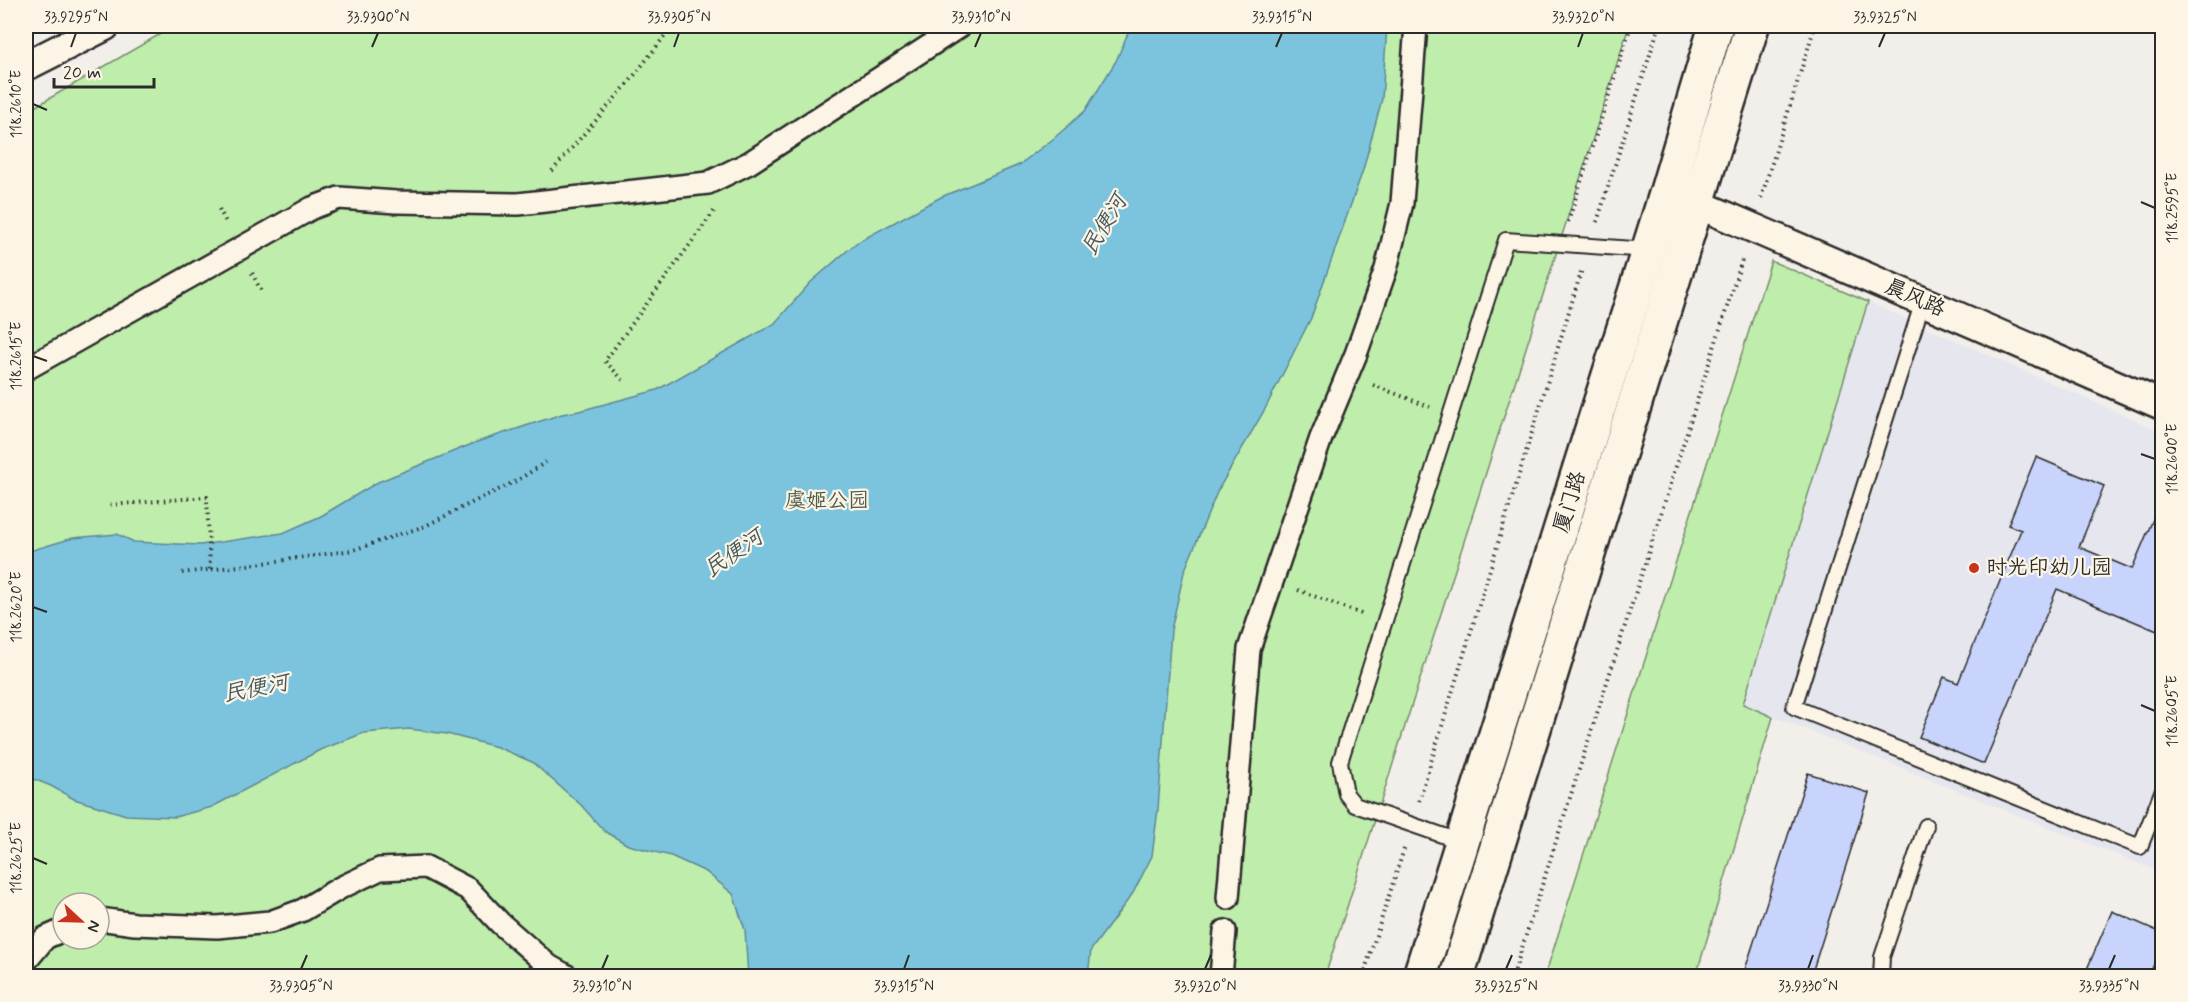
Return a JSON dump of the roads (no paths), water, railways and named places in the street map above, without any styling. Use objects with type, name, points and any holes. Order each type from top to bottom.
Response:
[{"type":"street","points":[[26,66],[105,26]]},
{"type":"street","points":[[26,369],[312,208],[339,198],[396,202],[518,204],[708,183],[749,163],[960,26]]},
{"type":"street","points":[[1228,898],[1249,649],[1321,438],[1386,269],[1402,203],[1416,26]]},
{"type":"street","name":"厦门路","points":[[1420,976],[1667,191],[1716,26]]},
{"type":"street","name":"厦门路","points":[[1457,976],[1752,26]]},
{"type":"street","name":"晨风路","points":[[1667,191],[2163,405]]},
{"type":"street","points":[[111,921],[135,924],[217,927],[270,922],[303,910],[340,888],[380,869],[426,867],[468,889],[500,922],[549,966],[567,976]]},
{"type":"street","points":[[1221,976],[1225,931]]},
{"type":"street","points":[[26,961],[45,938],[51,935]]},
{"type":"lane","points":[[1463,843],[1355,805],[1346,794],[1340,762],[1506,240],[1648,250]]},
{"type":"lane","points":[[1923,301],[1794,707],[2140,847],[2163,792]]},
{"type":"lane","points":[[1881,976],[1882,957],[1926,826]]},
{"type":"water","name":"民便河","points":[[1131,26],[1387,26],[1382,99],[1363,170],[1311,318],[1265,409],[1218,490],[1184,572],[1171,630],[1158,809],[1152,856],[1133,893],[1091,950],[1088,976],[748,976],[745,930],[733,894],[706,872],[671,856],[628,845],[604,831],[581,805],[532,762],[497,747],[447,734],[409,729],[364,733],[320,750],[212,807],[175,817],[126,815],[74,799],[26,776],[26,552],[73,538],[117,534],[134,542],[200,545],[283,533],[321,516],[378,482],[477,442],[562,414],[657,390],[774,324],[810,283],[856,243],[941,197],[1019,165],[1053,139],[1085,111],[1116,61]]},
{"type":"place","name":"时光印幼儿园","points":[[1974,568]]},
{"type":"park label","name":"虞姬公园","points":[[827,501]]}]
